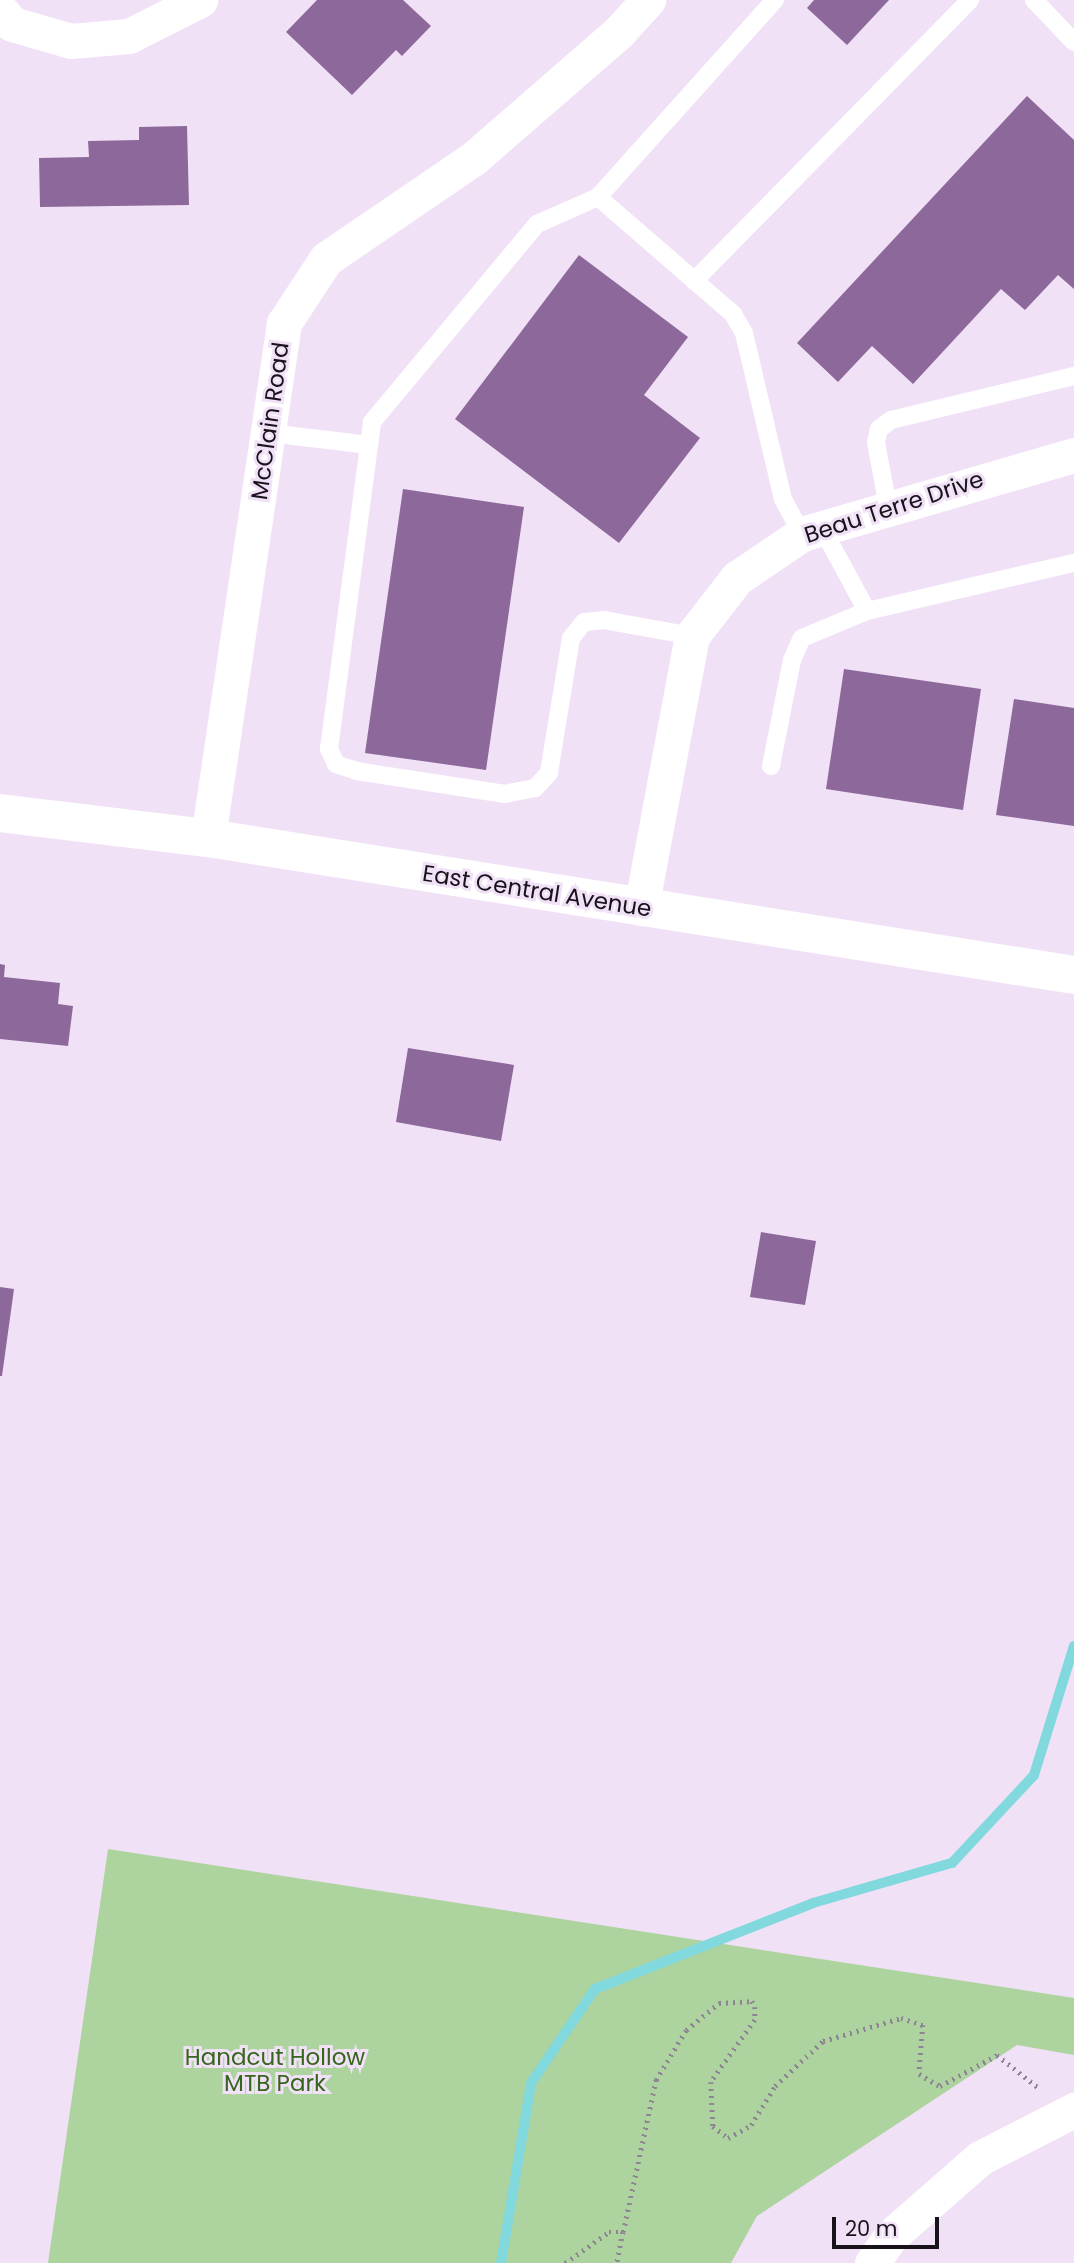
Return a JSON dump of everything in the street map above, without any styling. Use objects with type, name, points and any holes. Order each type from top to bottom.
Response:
[{"type":"main road","name":"East Central Avenue","points":[[0,813],[208,838],[1074,975]]},
{"type":"street","points":[[0,10],[12,24],[71,41],[129,36],[200,0]]},
{"type":"street","name":"McClain Road","points":[[208,838],[284,323],[326,259],[474,158],[618,33],[648,0]]},
{"type":"street","name":"Beau Terre Drive","points":[[642,908],[692,636],[737,578],[812,531],[1074,455]]},
{"type":"street","points":[[872,2263],[891,2236],[980,2158],[1071,2110]]},
{"type":"lane","points":[[692,636],[604,620],[584,622],[571,638],[549,773],[535,788],[506,794],[336,764],[329,749],[372,422],[537,224],[598,197],[775,0]]},
{"type":"lane","points":[[694,281],[970,0]]},
{"type":"lane","points":[[1034,0],[1071,35]]},
{"type":"lane","points":[[598,197],[733,314],[744,333],[783,499],[812,531],[867,611]]},
{"type":"lane","points":[[888,507],[876,442],[879,429],[891,420],[1074,376]]},
{"type":"lane","points":[[269,433],[369,445]]},
{"type":"lane","points":[[771,766],[792,660],[802,638],[867,611],[1074,563]]},
{"type":"path","points":[[617,2263],[656,2080],[686,2030],[719,2003],[752,2001],[755,2007],[755,2020],[711,2082],[713,2126],[728,2138],[751,2124],[775,2086],[824,2041],[901,2018],[923,2025],[919,2074],[940,2086],[997,2055],[1071,2110]]},
{"type":"path","points":[[565,2263],[608,2232],[624,2232]]},
{"type":"green space","name":"Handcut Hollow MTB Park","points":[[108,1849],[1074,1998],[1074,2055],[1017,2045],[757,2216],[731,2263],[48,2263]]},
{"type":"building","points":[[317,0],[403,0],[431,26],[402,56],[396,50],[352,95],[286,32]]},
{"type":"building","points":[[814,0],[889,0],[847,45],[807,8]]},
{"type":"building","points":[[1027,96],[1074,140],[1074,289],[1058,275],[1025,310],[1001,289],[913,384],[872,346],[838,382],[797,343]]},
{"type":"building","points":[[187,126],[189,205],[40,207],[39,158],[89,157],[88,141],[139,140],[139,127]]},
{"type":"building","points":[[579,255],[688,337],[644,395],[700,438],[619,543],[455,419]]},
{"type":"building","points":[[403,489],[524,507],[486,770],[365,753]]},
{"type":"building","points":[[844,669],[981,689],[963,810],[826,789]]},
{"type":"building","points":[[1014,699],[1074,708],[1074,826],[996,815]]},
{"type":"building","points":[[0,964],[5,965],[4,977],[60,983],[58,1004],[73,1006],[68,1046],[0,1039]]},
{"type":"building","points":[[408,1048],[514,1065],[501,1141],[396,1122]]},
{"type":"building","points":[[761,1232],[816,1241],[805,1305],[750,1297]]},
{"type":"building","points":[[0,1287],[14,1289],[2,1376],[0,1376]]},
{"type":"waterway","points":[[501,2263],[531,2083],[595,1989],[813,1903],[952,1863],[1034,1775],[1074,1646]]}]
